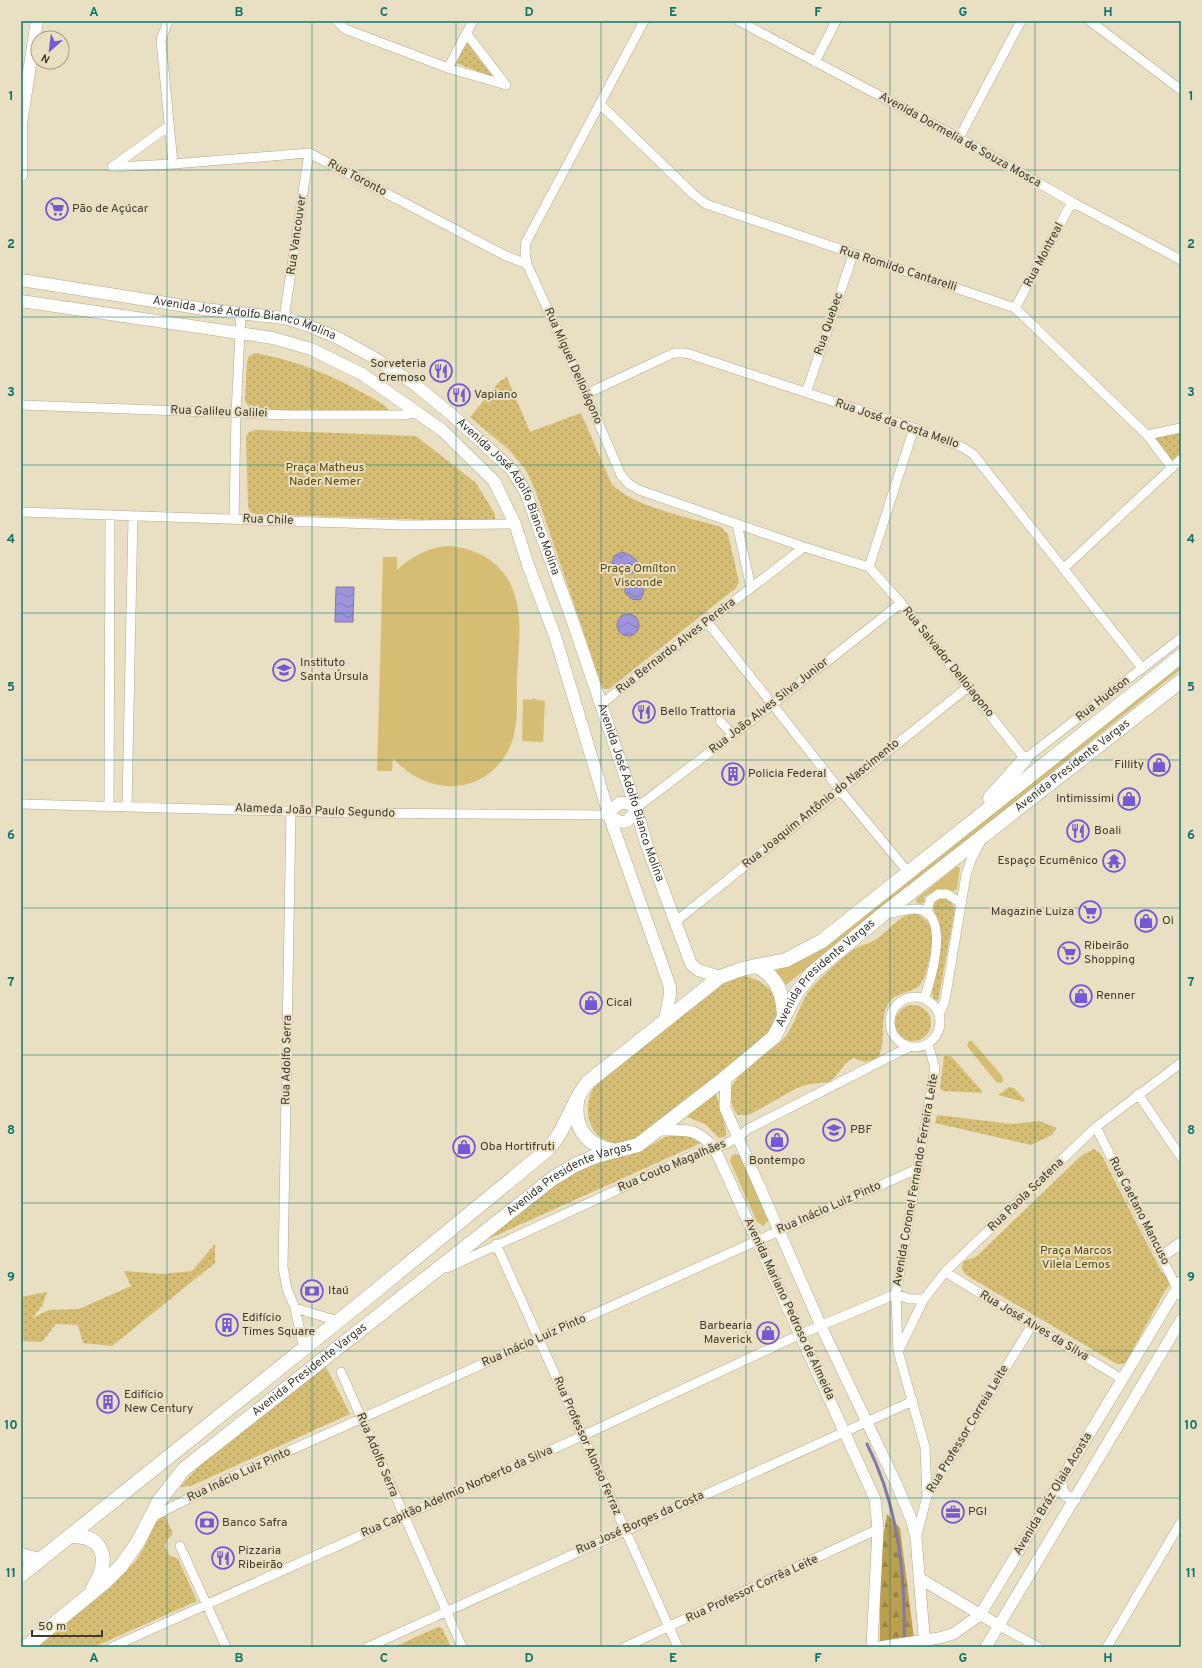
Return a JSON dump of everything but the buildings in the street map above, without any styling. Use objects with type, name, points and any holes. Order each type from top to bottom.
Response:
[{"type":"main road","points":[[21,176],[21,123],[37,21]]},
{"type":"main road","points":[[21,275],[21,295]]},
{"type":"main road","name":"Avenida José Adolfo Bianco Molina","points":[[21,280],[204,309],[284,318],[336,337],[372,356],[413,383],[452,415],[512,470],[526,492],[601,704],[636,808],[646,843],[691,964],[698,970],[720,977]]},
{"type":"main road","name":"Avenida José Adolfo Bianco Molina","points":[[21,301],[239,332],[274,338],[306,347],[362,374],[442,430],[494,481],[515,524],[528,565],[555,636],[609,815],[670,987],[665,1020]]},
{"type":"main road","points":[[362,374],[372,356]]},
{"type":"main road","points":[[555,636],[575,629]]},
{"type":"main road","name":"Avenida Presidente Vargas","points":[[21,1575],[479,1208],[547,1150],[558,1137],[578,1097],[596,1075],[665,1020],[720,977],[742,969],[786,960],[822,941],[1181,656]]},
{"type":"main road","name":"Avenida Presidente Vargas","points":[[26,1647],[105,1582],[127,1559],[170,1485],[184,1469],[552,1179],[574,1165],[596,1156],[638,1145],[726,1077],[774,1037],[795,995],[811,974],[882,915],[1181,681]]},
{"type":"main road","points":[[968,825],[976,812],[1001,787],[1025,759]]},
{"type":"main road","points":[[620,803],[627,803],[636,808],[632,817],[625,822],[618,822],[609,815],[613,808],[620,803]]},
{"type":"main road","points":[[757,966],[766,971],[780,988],[784,1019]]},
{"type":"main road","points":[[578,1097],[576,1114],[583,1132],[596,1146],[615,1152]]},
{"type":"main road","points":[[70,1536],[82,1536],[91,1540],[96,1544],[102,1553],[102,1570],[89,1595]]},
{"type":"main road","points":[[21,1555],[39,1560]]},
{"type":"street","points":[[168,21],[161,40],[173,164]]},
{"type":"street","points":[[337,21],[345,29],[448,68],[506,85],[466,33]]},
{"type":"street","points":[[448,68],[472,21]]},
{"type":"street","name":"Rua Miguel Delloiágono","points":[[644,21],[526,242],[525,253],[527,264],[586,394],[621,476],[629,484],[639,490],[736,524],[869,567]]},
{"type":"street","name":"Avenida Dormelia de Souza Mosca","points":[[739,21],[960,138],[1072,202],[1181,260]]},
{"type":"street","points":[[815,62],[836,21]]},
{"type":"street","points":[[960,138],[1021,21]]},
{"type":"street","points":[[1090,21],[1181,90]]},
{"type":"street","name":"Rua Romildo Cantarelli","points":[[600,104],[693,194],[706,204],[853,255],[1015,308],[1147,435],[1172,468]]},
{"type":"street","points":[[169,126],[112,167],[173,164],[309,153]]},
{"type":"street","name":"Rua Toronto","points":[[309,153],[506,256],[527,264]]},
{"type":"street","name":"Rua Vancouver","points":[[284,318],[309,153]]},
{"type":"street","name":"Rua Montreal","points":[[1015,308],[1072,202]]},
{"type":"street","name":"Rua Quebec","points":[[806,393],[853,255]]},
{"type":"street","points":[[234,519],[236,413],[241,313]]},
{"type":"street","name":"Rua José da Costa Mello","points":[[586,394],[674,353],[686,353],[914,428],[962,447],[973,454],[1142,668]]},
{"type":"street","name":"Rua Galileu Galilei","points":[[21,405],[333,416],[402,415],[417,413]]},
{"type":"street","points":[[869,567],[914,428]]},
{"type":"street","points":[[1147,435],[1181,428]]},
{"type":"street","points":[[1063,569],[1181,459]]},
{"type":"street","name":"Rua Chile","points":[[21,512],[405,525],[515,524]]},
{"type":"street","points":[[109,806],[110,515]]},
{"type":"street","points":[[127,806],[133,516]]},
{"type":"street","points":[[736,524],[751,588]]},
{"type":"street","name":"Rua Bernardo Alves Pereira","points":[[601,704],[708,623],[804,547]]},
{"type":"street","name":"Rua Salvador Delloiagono","points":[[869,567],[901,603],[1025,759]]},
{"type":"street","name":"Rua João Alves Silva Junior","points":[[636,808],[773,704],[901,603]]},
{"type":"street","points":[[708,623],[840,790],[908,872]]},
{"type":"street","name":"Rua Hudson","points":[[1025,759],[1181,638]]},
{"type":"street","name":"Rua Joaquim Antônio do Nascimento","points":[[675,922],[968,687]]},
{"type":"street","points":[[720,721],[733,734]]},
{"type":"street","name":"Alameda João Paulo Segundo","points":[[21,804],[291,810],[351,813],[609,815]]},
{"type":"street","name":"Rua Adolfo Serra","points":[[291,810],[283,1267],[287,1289],[295,1308],[304,1348]]},
{"type":"street","points":[[939,1015],[930,1003],[924,999],[916,998],[900,1002],[891,1015],[890,1023],[895,1038],[909,1047],[916,1047],[928,1044],[938,1032],[939,1015],[945,1000],[961,903],[971,860],[983,836]]},
{"type":"street","points":[[927,913],[930,900],[938,894],[947,894],[961,903]]},
{"type":"street","points":[[882,915],[917,909],[927,913],[935,925],[938,935],[930,983],[924,999]]},
{"type":"street","name":"Avenida Coronel Fernando Ferreira Leite","points":[[927,1496],[925,1447],[898,1351],[896,1294],[919,1168],[935,1068],[928,1044]]},
{"type":"street","name":"Rua Couto Magalhães","points":[[429,1276],[496,1244],[702,1151],[715,1149],[738,1138],[748,1128],[909,1047]]},
{"type":"street","name":"Rua Paola Scatena","points":[[898,1351],[924,1299],[945,1272],[1096,1127],[1181,1063]]},
{"type":"street","name":"Avenida Mariano Pedroso de Almeida","points":[[726,1077],[725,1108],[821,1326],[896,1483],[912,1521],[916,1538]]},
{"type":"street","points":[[1138,1094],[1181,1157]]},
{"type":"street","name":"Rua Caetano Mancuso","points":[[1096,1127],[1180,1289]]},
{"type":"street","name":"Avenida Mariano Pedroso de Almeida","points":[[658,1130],[678,1130],[699,1133],[705,1137],[715,1149],[801,1334],[875,1499],[878,1529]]},
{"type":"street","name":"Rua Inácio Luiz Pinto","points":[[150,1518],[231,1477],[539,1340],[779,1230],[919,1168]]},
{"type":"street","name":"Rua Professor Alonso Ferraz","points":[[496,1244],[678,1647]]},
{"type":"street","points":[[1162,1256],[1181,1244]]},
{"type":"street","name":"Rua José Alves da Silva","points":[[945,1272],[1122,1379]]},
{"type":"street","name":"Avenida Bráz Olaia Acosta","points":[[880,1647],[910,1642],[924,1643],[953,1634],[980,1615],[1122,1379],[1180,1289]]},
{"type":"street","points":[[896,1294],[908,1299],[924,1299]]},
{"type":"street","name":"Rua Capitão Adelmio Norberto da Silva","points":[[112,1647],[207,1606],[582,1436],[801,1334],[896,1294]]},
{"type":"street","points":[[295,1308],[338,1321]]},
{"type":"street","name":"Avenida Bráz Olaia Acosta","points":[[986,1647],[1181,1320]]},
{"type":"street","name":"Rua Professor Correia Leite","points":[[916,1538],[927,1496],[1032,1325]]},
{"type":"street","name":"Rua Adolfo Serra","points":[[341,1372],[403,1516],[462,1647]]},
{"type":"street","name":"Rua José Borges da Costa","points":[[368,1647],[913,1401]]},
{"type":"street","points":[[1061,1482],[1063,1493],[1066,1496],[1075,1499]]},
{"type":"street","points":[[1107,1647],[1181,1522]]},
{"type":"street","points":[[872,1647],[878,1529]]},
{"type":"street","name":"Rua Professor Corrêa Leite","points":[[625,1647],[669,1628],[878,1529]]},
{"type":"street","points":[[916,1538],[924,1643]]},
{"type":"street","points":[[180,1546],[226,1647]]},
{"type":"street","points":[[919,1578],[980,1615],[1038,1647]]},
{"type":"green space","points":[[467,42],[493,77],[456,63]]},
{"type":"green space","points":[[255,353],[298,364],[325,374],[375,399],[390,411],[388,414],[256,410],[249,407],[245,401],[247,361],[249,356]]},
{"type":"green space","name":"Praça Omílton Visconde","points":[[507,377],[530,432],[581,413],[611,483],[620,491],[646,505],[721,527],[728,534],[739,582],[736,588],[609,689],[604,689],[602,687],[536,492],[526,470],[509,450],[470,417],[500,381]]},
{"type":"green space","name":"Praça Matheus Nader Nemer","points":[[256,430],[416,436],[476,483],[495,514],[495,519],[489,522],[255,514],[250,512],[248,507],[246,437],[249,432]]},
{"type":"green space","points":[[1181,432],[1181,456],[1173,466],[1149,436]]},
{"type":"green space","points":[[446,546],[471,550],[482,555],[501,570],[514,591],[519,622],[517,713],[515,732],[509,749],[498,765],[485,776],[470,783],[454,786],[438,785],[422,780],[406,771],[393,758],[392,771],[377,771],[383,557],[397,557],[397,570],[420,554],[432,549]]},
{"type":"green space","points":[[1181,664],[1181,669],[786,985],[776,971],[780,968],[798,962],[824,947]]},
{"type":"green space","points":[[533,698],[545,701],[543,742],[522,741],[523,699],[532,700]]},
{"type":"green space","points":[[957,866],[960,868],[957,889],[954,891],[935,891],[924,897],[925,902],[921,904],[917,903],[916,899]]},
{"type":"green space","points":[[942,897],[950,900],[955,909],[938,1001],[934,999],[932,994],[942,937],[935,915],[934,901]]},
{"type":"green space","points":[[913,912],[928,922],[933,934],[932,948],[921,984],[915,989],[894,997],[888,1004],[884,1018],[882,1046],[877,1059],[865,1062],[853,1058],[846,1063],[829,1082],[810,1084],[797,1088],[749,1115],[738,1115],[731,1102],[731,1091],[736,1080],[744,1070],[777,1045],[785,1037],[804,999],[811,989],[846,955],[858,947],[875,940],[903,917]]},
{"type":"green space","points":[[742,976],[756,980],[769,988],[777,1001],[777,1016],[767,1036],[638,1139],[620,1143],[609,1142],[601,1137],[590,1123],[588,1114],[590,1095],[595,1086],[720,984]]},
{"type":"green space","points":[[916,1005],[926,1010],[930,1016],[930,1030],[926,1036],[920,1040],[910,1041],[900,1036],[896,1030],[895,1020],[900,1010],[906,1006]]},
{"type":"green space","points":[[969,1041],[972,1041],[1002,1076],[1003,1081],[1001,1083],[996,1082],[967,1046]]},
{"type":"green space","points":[[944,1056],[951,1056],[982,1091],[982,1093],[944,1091],[940,1089]]},
{"type":"green space","points":[[1009,1087],[1014,1088],[1025,1100],[1024,1102],[998,1095]]},
{"type":"green space","points":[[716,1093],[726,1130],[726,1136],[719,1138],[705,1124],[685,1116]]},
{"type":"green space","points":[[937,1115],[1012,1124],[1039,1121],[1057,1128],[1052,1135],[1031,1145],[935,1123]]},
{"type":"green space","points":[[676,1134],[687,1135],[701,1143],[486,1240],[566,1176],[587,1165],[643,1150],[665,1137]]},
{"type":"green space","name":"Praça Marcos Vilela Lemos","points":[[1094,1149],[1101,1154],[1161,1271],[1168,1277],[1170,1284],[1126,1362],[1123,1364],[1117,1364],[966,1275],[962,1269],[963,1262],[977,1256],[1082,1155]]},
{"type":"green space","points":[[732,1155],[740,1155],[769,1220],[763,1226],[757,1222],[730,1161]]},
{"type":"green space","points":[[215,1244],[215,1263],[112,1346],[83,1343],[78,1325],[56,1324],[42,1342],[21,1341],[21,1297],[47,1292],[42,1306],[32,1318],[49,1310],[79,1309],[131,1286],[124,1271],[163,1274],[192,1271]]},
{"type":"green space","points":[[325,1365],[350,1414],[191,1486],[180,1487],[203,1462]]},
{"type":"green space","points":[[164,1514],[173,1534],[167,1540],[165,1546],[169,1555],[178,1559],[197,1601],[94,1647],[36,1647],[91,1602],[135,1562],[145,1546],[153,1526]]},
{"type":"green space","points":[[887,1514],[900,1528],[915,1647],[880,1647],[880,1556]]},
{"type":"green space","points":[[438,1627],[442,1628],[451,1647],[394,1647]]},
{"type":"water","points":[[622,552],[633,557],[641,568],[634,573],[630,573],[622,571],[612,563],[614,556]]},
{"type":"water","points":[[630,579],[638,581],[643,586],[644,589],[640,600],[632,599],[625,593],[625,584]]},
{"type":"water","points":[[336,587],[354,587],[353,622],[335,622]]},
{"type":"water","points":[[628,614],[636,617],[639,625],[636,633],[628,636],[620,633],[617,625],[620,617]]},
{"type":"waterway","points":[[867,1444],[878,1467],[886,1491],[898,1540],[903,1590],[904,1640]]},
{"type":"place","name":"Pão de Açúcar","points":[[57,209]]},
{"type":"place","name":"Sorveteria Cremoso","points":[[441,371]]},
{"type":"place","name":"Vapiano","points":[[459,395]]},
{"type":"place","name":"Instituto Santa Úrsula","points":[[284,670]]},
{"type":"place","name":"Bello Trattoria","points":[[644,712]]},
{"type":"place","name":"Fillity","points":[[1159,765]]},
{"type":"place","name":"Policia Federal","points":[[733,774]]},
{"type":"place","name":"Intimissimi","points":[[1129,799]]},
{"type":"place","name":"Boali","points":[[1078,831]]},
{"type":"place","name":"Espaço Ecumênico","points":[[1114,861]]},
{"type":"place","name":"Magazine Luiza","points":[[1090,912]]},
{"type":"place","name":"Oi","points":[[1146,921]]},
{"type":"place","name":"Ribeirão Shopping","points":[[1069,953]]},
{"type":"place","name":"Renner","points":[[1081,996]]},
{"type":"place","name":"Cical","points":[[591,1003]]},
{"type":"place","name":"PBF","points":[[834,1130]]},
{"type":"place","name":"Bontempo","points":[[777,1140]]},
{"type":"place","name":"Oba Hortifruti","points":[[464,1147]]},
{"type":"place","name":"Itaú","points":[[312,1291]]},
{"type":"place","name":"Edifício Times Square","points":[[227,1325]]},
{"type":"place","name":"Barbearia Maverick","points":[[768,1333]]},
{"type":"place","name":"Edifício New Century","points":[[108,1402]]},
{"type":"place","name":"PGI","points":[[953,1512]]},
{"type":"place","name":"Banco Safra","points":[[207,1523]]},
{"type":"place","name":"Pizzaria Ribeirão","points":[[223,1558]]}]
